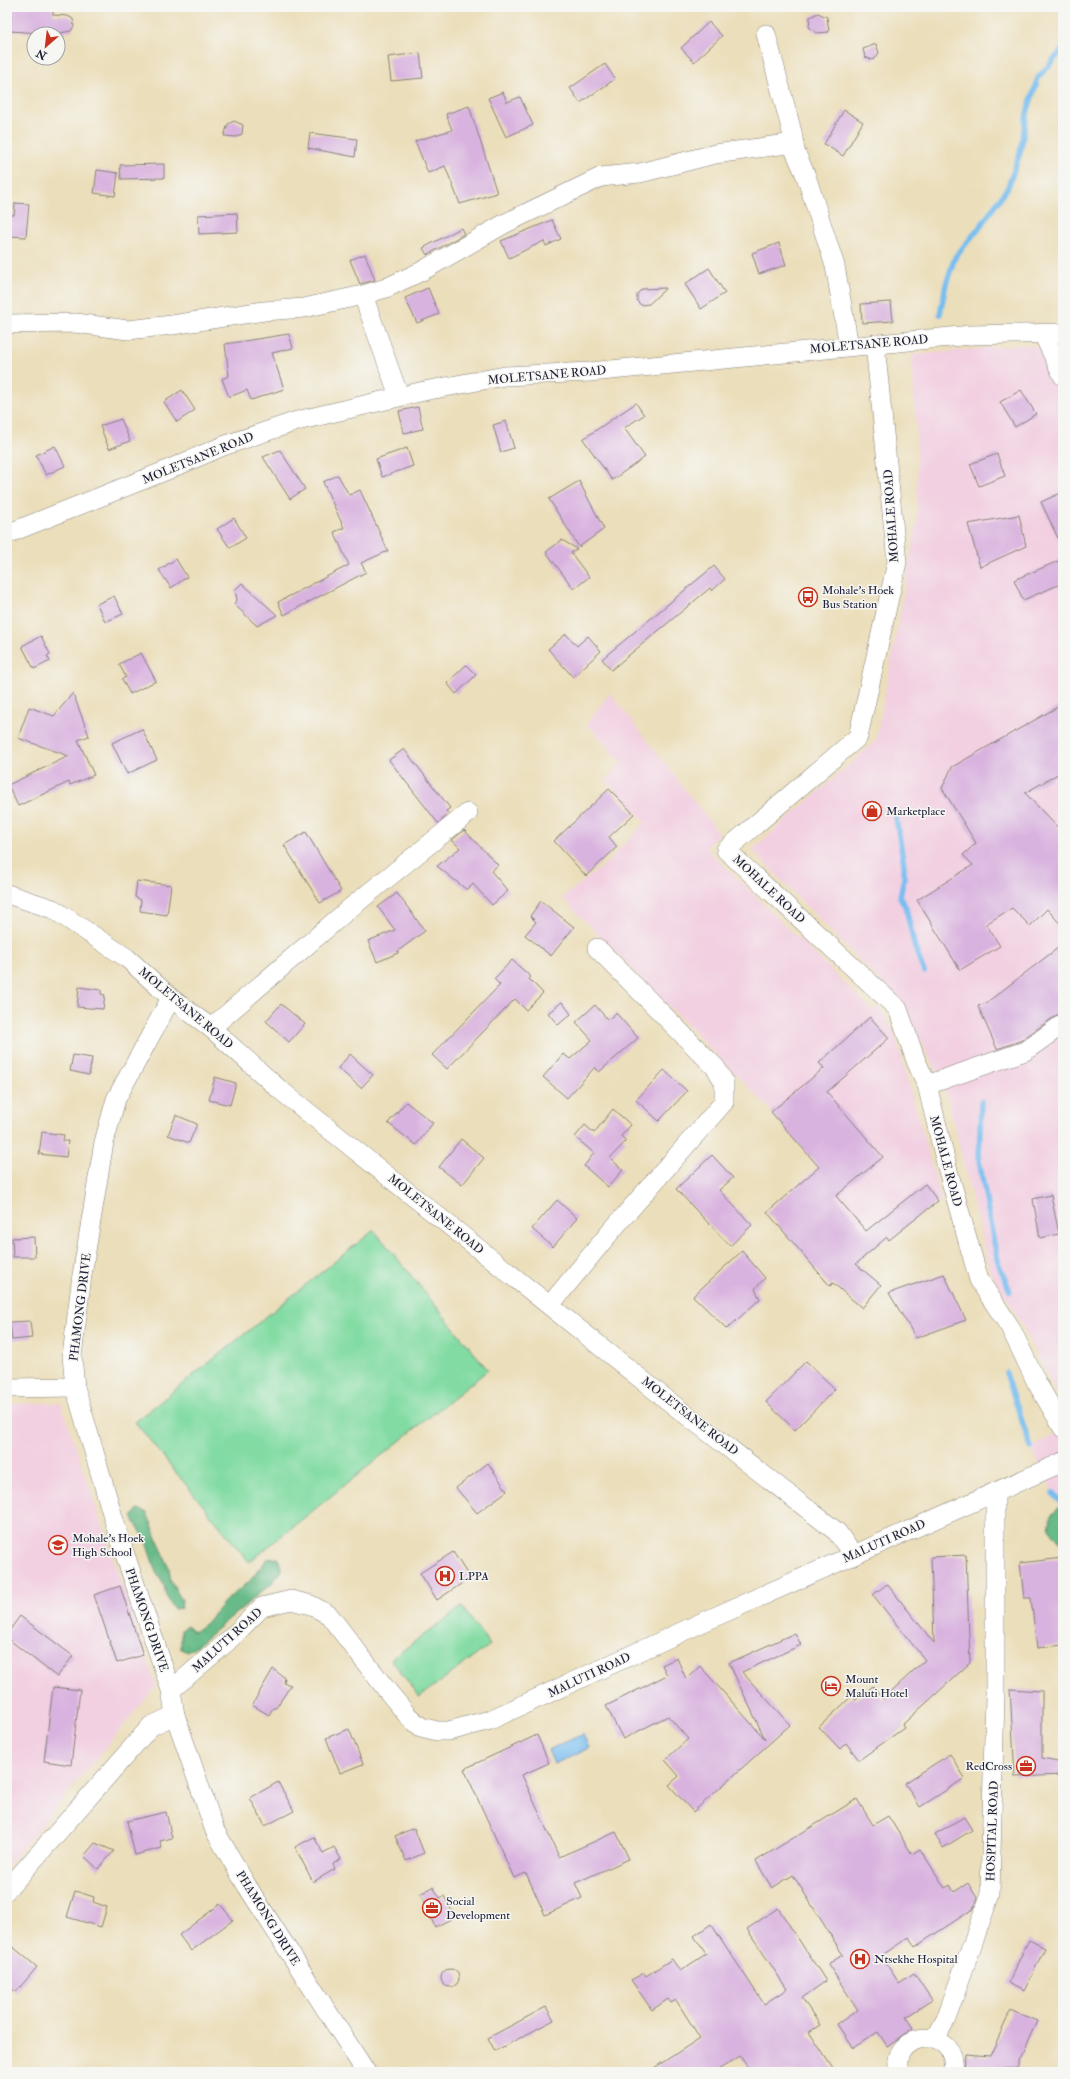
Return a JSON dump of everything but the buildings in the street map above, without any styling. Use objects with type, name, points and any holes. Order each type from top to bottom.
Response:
[{"type":"street","points":[[766,34],[794,143],[835,266],[849,346]]},
{"type":"street","points":[[7,324],[76,323],[128,330],[264,311],[304,308],[363,295],[386,288],[422,271],[504,224],[601,177],[640,173],[715,154],[794,143]]},
{"type":"street","points":[[363,295],[399,396]]},
{"type":"street","name":"MOLETSANE ROAD","points":[[7,534],[165,472],[223,446],[297,421],[399,396],[505,376],[590,372],[971,335],[1063,333]]},
{"type":"street","points":[[1042,334],[1063,376]]},
{"type":"street","name":"MOHALE ROAD","points":[[875,344],[897,562],[858,737],[726,850],[898,1009],[926,1085],[947,1167],[979,1280],[1010,1327],[1037,1383],[1063,1428]]},
{"type":"street","points":[[212,1028],[349,909],[468,813]]},
{"type":"street","name":"MOLETSANE ROAD","points":[[7,894],[44,905],[76,924],[127,958],[171,998],[212,1028],[278,1088],[550,1306],[837,1532],[853,1555]]},
{"type":"street","points":[[550,1306],[612,1230],[724,1102],[724,1082],[716,1068],[597,948]]},
{"type":"street","name":"PHAMONG DRIVE","points":[[171,998],[116,1099],[104,1142],[82,1275],[72,1356],[75,1387],[118,1534],[171,1690],[175,1715],[215,1831],[247,1886],[366,2072]]},
{"type":"street","points":[[926,1085],[1025,1051],[1063,1024]]},
{"type":"street","points":[[7,1388],[75,1387]]},
{"type":"street","name":"MALUTI ROAD","points":[[171,1690],[227,1642],[262,1607],[291,1600],[310,1604],[330,1615],[386,1689],[408,1716],[421,1727],[437,1731],[463,1729],[490,1720],[853,1555],[1063,1462]]},
{"type":"street","name":"HOSPITAL ROAD","points":[[935,2039],[946,2019],[990,1894],[995,1696],[995,1492]]},
{"type":"street","points":[[7,1890],[151,1726],[175,1715]]},
{"type":"street","points":[[899,2072],[899,2056],[904,2047],[913,2040],[924,2037],[935,2039],[944,2044],[951,2053],[954,2064],[953,2072]]},
{"type":"shaded area","points":[[1020,345],[1063,349],[1063,1405],[1013,1308],[990,1272],[948,1099],[937,1072],[900,1002],[752,850],[876,741],[917,523],[917,448],[912,355]]},
{"type":"shaded area","points":[[610,693],[719,833],[706,848],[873,1011],[879,1006],[894,1032],[941,1199],[889,1240],[878,1245],[830,1286],[767,1212],[818,1167],[768,1107],[562,898],[608,862],[645,822],[606,780],[622,763],[587,724]]},
{"type":"shaded area","name":"Mohale's Hoek High School","points":[[61,1403],[156,1686],[7,1867],[7,1404]]},
{"type":"shaded area","points":[[1063,1430],[1063,1503],[1054,1493],[1031,1448]]},
{"type":"green space","points":[[374,1230],[488,1370],[249,1562],[135,1422]]},
{"type":"green space","points":[[1060,1507],[1063,1508],[1063,1546],[1048,1527],[1051,1515]]},
{"type":"green space","points":[[138,1509],[147,1513],[169,1568],[171,1582],[182,1600],[181,1608],[174,1609],[166,1596],[164,1585],[156,1572],[145,1539],[132,1517]]},
{"type":"green space","points":[[278,1558],[282,1571],[272,1583],[194,1648],[187,1652],[181,1649],[181,1630],[187,1626],[194,1632],[206,1623],[225,1601],[250,1581],[267,1559]]},
{"type":"green space","points":[[462,1607],[490,1645],[419,1697],[391,1659]]},
{"type":"water","points":[[583,1734],[589,1748],[554,1764],[548,1750]]},
{"type":"waterway","points":[[940,314],[946,284],[955,257],[980,227],[1008,187],[1020,153],[1027,113],[1038,78],[1063,49]]},
{"type":"waterway","points":[[896,818],[904,865],[904,878],[900,897],[906,908],[915,948],[924,972]]},
{"type":"waterway","points":[[981,1101],[979,1160],[999,1265],[1010,1291]]},
{"type":"waterway","points":[[1006,1373],[1031,1448]]},
{"type":"waterway","points":[[1054,1493],[1063,1503]]},
{"type":"place","name":"Mohale's Hoek Bus Station","points":[[808,597]]},
{"type":"place","name":"Marketplace","points":[[872,811]]},
{"type":"place","name":"Mohale's Hoek High School","points":[[58,1545]]},
{"type":"place","name":"LPPA","points":[[445,1576]]},
{"type":"place","name":"Mount Maluti Hotel","points":[[831,1686]]},
{"type":"place","name":"RedCross","points":[[1026,1766]]},
{"type":"place","name":"Social Development","points":[[432,1908]]},
{"type":"place","name":"Ntsekhe Hospital","points":[[860,1959]]}]
